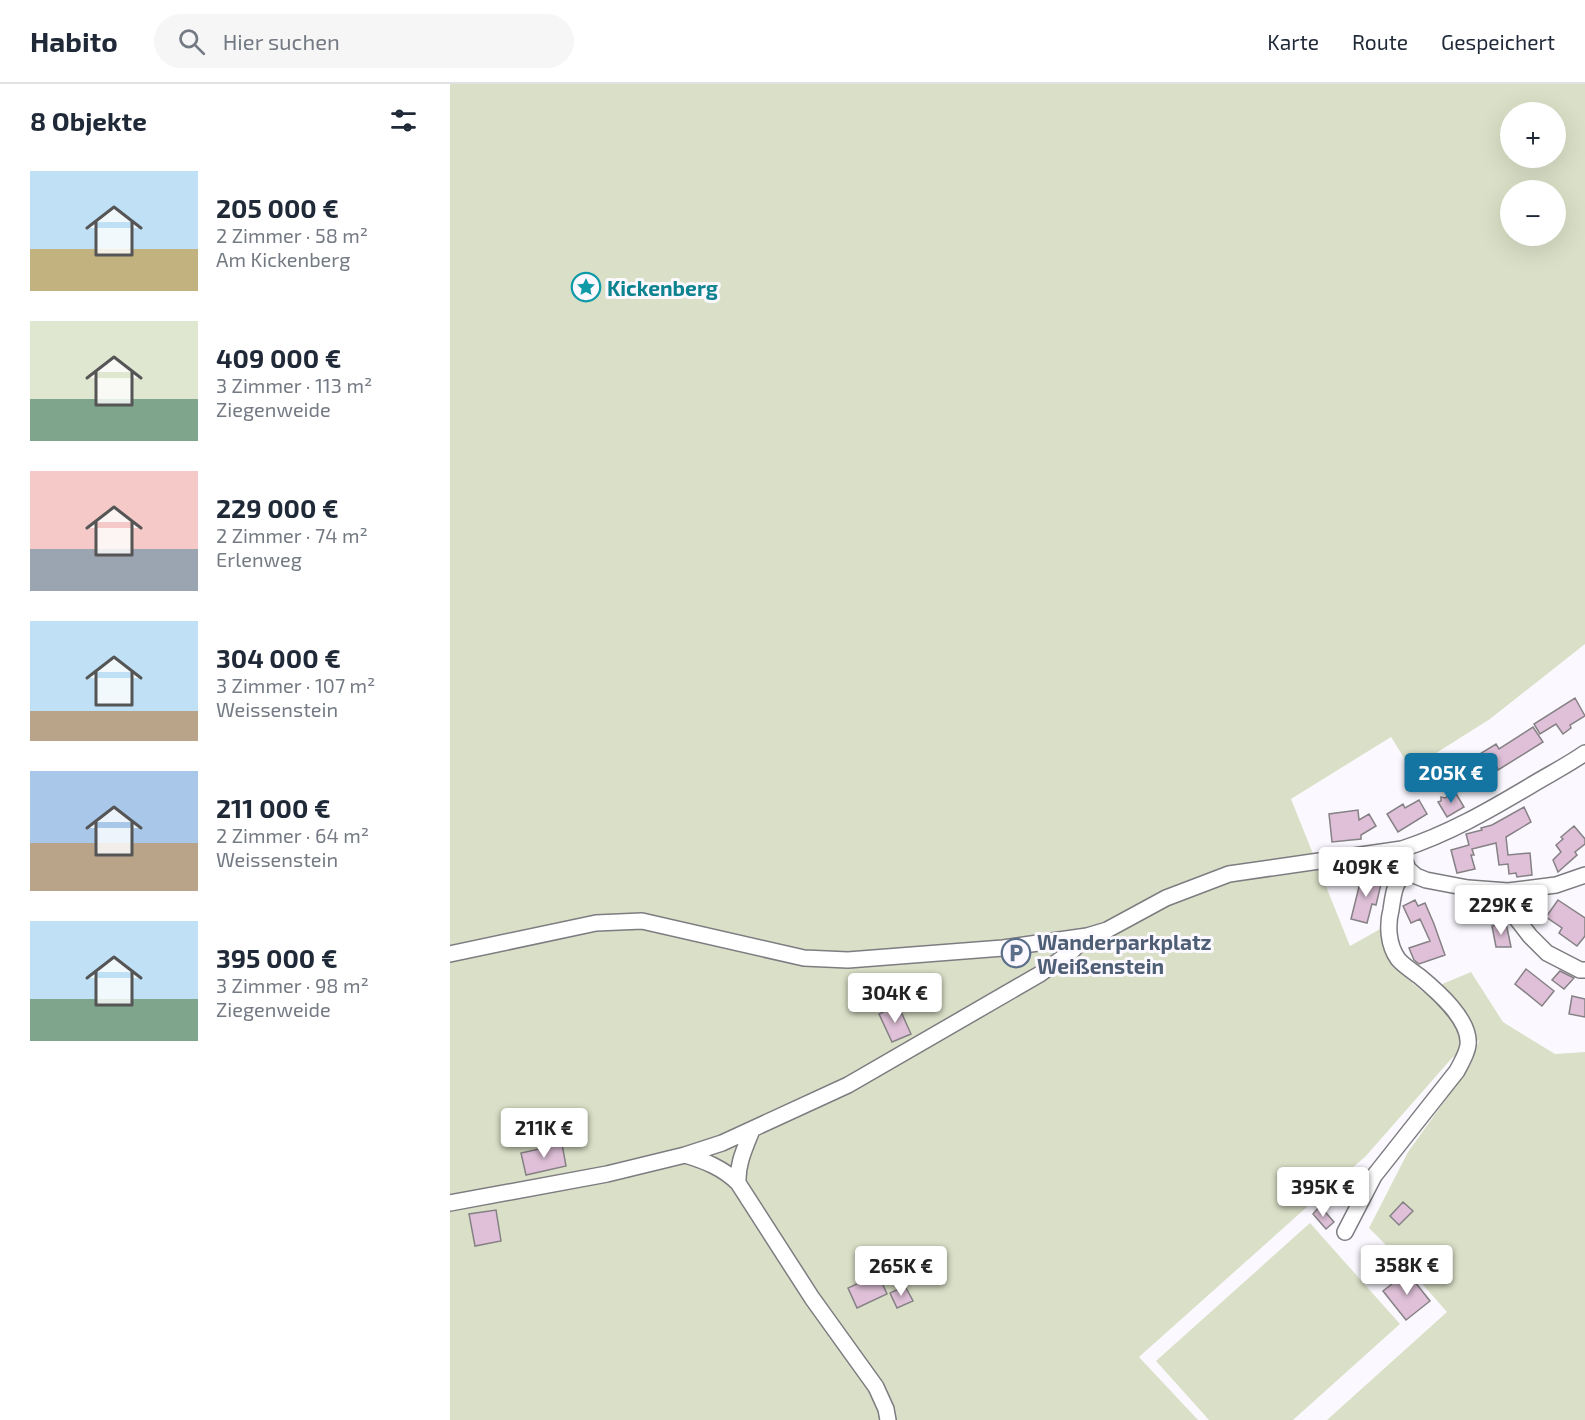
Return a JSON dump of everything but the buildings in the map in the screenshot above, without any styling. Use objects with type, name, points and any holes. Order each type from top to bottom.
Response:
[{"type":"street","points":[[450,954],[596,923],[642,921],[804,958],[848,960],[1003,948],[1087,936],[1107,930],[1166,898],[1229,874],[1401,849],[1448,831],[1490,810],[1585,753]]},
{"type":"street","points":[[1401,849],[1408,869],[1416,876],[1468,888],[1508,891],[1556,885],[1585,875]]},
{"type":"street","points":[[1345,1232],[1374,1176],[1457,1071],[1468,1045],[1467,1033],[1456,1013],[1436,990],[1398,959],[1391,944],[1388,930],[1397,880],[1408,869]]},
{"type":"street","points":[[1508,891],[1513,914],[1530,936],[1547,953],[1585,970]]},
{"type":"street","points":[[450,1203],[578,1180],[685,1155],[722,1143],[848,1085],[1040,974],[1072,951],[1087,936]]},
{"type":"street","points":[[738,1183],[740,1160],[752,1130]]},
{"type":"street","points":[[685,1155],[720,1168],[738,1183],[812,1298],[876,1387],[886,1409],[888,1420]]},
{"type":"green space","points":[[450,84],[1585,84],[1585,644],[1490,719],[1411,769],[1391,737],[1291,799],[1350,946],[1382,928],[1394,967],[1423,992],[1471,972],[1503,1022],[1555,1054],[1585,1052],[1585,1420],[1327,1420],[1447,1312],[1369,1228],[1408,1152],[1471,1064],[1479,1040],[1452,1058],[1365,1157],[1139,1357],[1198,1420],[450,1420]]},
{"type":"green space","points":[[1310,1223],[1400,1324],[1293,1420],[1209,1420],[1156,1361]]},
{"type":"place","name":"Kickenberg","points":[[586,287]]},
{"type":"place","name":"Wanderparkplatz Weißenstein","points":[[1016,953]]}]
